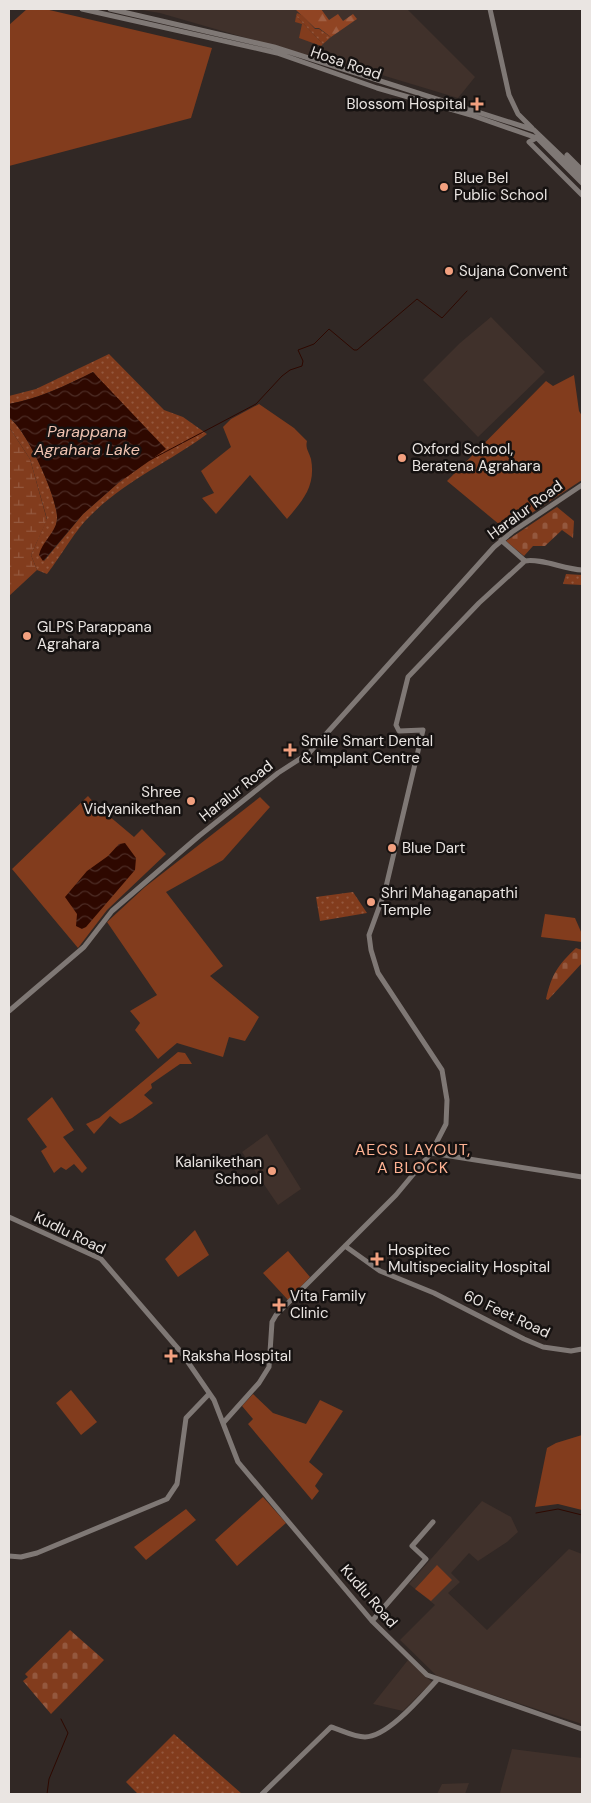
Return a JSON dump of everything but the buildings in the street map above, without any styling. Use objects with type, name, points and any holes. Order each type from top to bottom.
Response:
[{"type":"street","name":"Hosa Road","points":[[82,9],[277,53],[530,136],[539,137],[582,176]]},
{"type":"street","name":"Hosa Road","points":[[110,9],[274,47],[534,130],[582,183]]},
{"type":"street","points":[[490,9],[509,94],[518,114],[534,130],[530,136]]},
{"type":"street","points":[[411,97],[412,91]]},
{"type":"street","points":[[582,170],[543,133],[529,142],[582,195]]},
{"type":"street","name":"Haralur Road","points":[[9,1011],[84,947],[112,911],[210,827],[278,773],[309,753],[501,540],[582,485]]},
{"type":"street","points":[[501,540],[525,561]]},
{"type":"street","points":[[224,1422],[270,1367],[272,1322],[276,1315],[396,1195],[431,1153],[442,1136],[447,1120],[443,1074],[432,1053],[378,973],[369,935],[385,891],[423,730],[399,731],[396,725],[408,677],[479,603],[525,561],[533,559],[556,566],[582,570]]},
{"type":"street","points":[[431,1153],[582,1177]]},
{"type":"street","name":"Kudlu Road","points":[[9,1216],[101,1259],[181,1352],[209,1394],[224,1422],[238,1462],[372,1621],[427,1675],[436,1680],[582,1729]]},
{"type":"street","name":"60 Feet Road","points":[[345,1246],[380,1271],[434,1293],[524,1339],[543,1347],[571,1351],[582,1349]]},
{"type":"street","points":[[9,1556],[21,1557],[37,1553],[167,1499],[177,1484],[186,1418],[209,1394]]},
{"type":"street","points":[[372,1621],[426,1559],[412,1546],[433,1522]]},
{"type":"street","points":[[262,1794],[331,1727],[363,1737],[370,1736],[403,1717],[436,1680]]},
{"type":"shaded area","points":[[136,9],[407,9],[475,77],[458,98],[332,60],[334,54],[317,47],[312,57],[160,13]]},
{"type":"shaded area","points":[[491,317],[545,372],[478,437],[423,380],[460,343]]},
{"type":"shaded area","name":"Kalanikethan School","points":[[267,1134],[301,1189],[278,1205],[242,1152]]},
{"type":"shaded area","points":[[482,1501],[511,1517],[518,1532],[507,1542],[478,1561],[469,1553],[451,1573],[460,1582],[448,1593],[487,1630],[569,1549],[582,1554],[582,1724],[438,1677],[400,1640],[435,1605],[409,1584]]},
{"type":"shaded area","points":[[408,1660],[432,1682],[403,1711],[373,1704]]},
{"type":"shaded area","points":[[512,1749],[582,1758],[582,1794],[495,1794],[500,1793]]},
{"type":"shaded area","points":[[469,1783],[465,1794],[437,1794],[442,1784]]},
{"type":"green space","points":[[27,9],[45,9],[212,48],[191,118],[9,166],[9,25]]},
{"type":"green space","points":[[295,9],[321,9],[329,20],[338,14],[343,21],[353,14],[357,19],[331,37],[319,28],[315,28]]},
{"type":"green space","points":[[297,13],[302,15],[315,29],[319,29],[331,37],[323,44],[296,16]]},
{"type":"green space","points":[[296,16],[323,44],[321,46],[299,38],[302,24],[295,22]]},
{"type":"green space","points":[[109,354],[164,410],[183,417],[207,434],[104,503],[79,528],[47,574],[37,570],[31,555],[47,519],[30,459],[9,427],[9,418],[24,435],[40,464],[56,508],[56,523],[44,561],[83,514],[117,484],[95,374],[93,372],[52,391],[9,404],[9,396],[36,389]]},
{"type":"green space","points":[[574,375],[579,411],[582,416],[582,480],[506,530],[447,481],[546,381],[553,386]]},
{"type":"green space","points":[[259,404],[294,428],[307,441],[312,469],[310,485],[303,499],[287,519],[250,475],[216,514],[202,498],[214,493],[201,471],[231,447],[223,427],[231,419]]},
{"type":"green space","points":[[9,427],[30,459],[47,520],[31,555],[37,570],[9,596]]},
{"type":"green space","points":[[557,507],[574,521],[573,538],[562,530],[545,546],[533,546],[524,556],[506,541]]},
{"type":"green space","points":[[566,574],[582,575],[582,585],[563,584]]},
{"type":"green space","points":[[88,796],[134,837],[142,829],[166,854],[107,910],[78,948],[12,869]]},
{"type":"green space","points":[[260,797],[270,807],[223,860],[166,892],[223,966],[210,976],[259,1017],[245,1041],[229,1037],[223,1057],[177,1043],[158,1059],[135,1030],[140,1023],[130,1011],[157,995],[107,922],[145,887]]},
{"type":"green space","points":[[353,892],[367,913],[320,921],[316,897]]},
{"type":"green space","points":[[545,914],[575,918],[582,934],[582,942],[541,937]]},
{"type":"green space","points":[[576,948],[582,950],[582,963],[548,1000],[546,999],[556,971]]},
{"type":"green space","points":[[178,1052],[185,1053],[192,1064],[180,1064],[151,1084],[152,1088],[144,1095],[153,1103],[120,1124],[110,1116],[94,1134],[86,1124],[99,1118]]},
{"type":"green space","points":[[52,1097],[74,1130],[63,1137],[87,1168],[82,1173],[74,1164],[66,1170],[61,1167],[54,1173],[41,1151],[47,1147],[27,1119]]},
{"type":"green space","points":[[195,1230],[209,1255],[178,1277],[165,1259]]},
{"type":"green space","points":[[288,1251],[310,1277],[288,1300],[263,1273]]},
{"type":"green space","points":[[71,1390],[97,1422],[81,1435],[56,1403]]},
{"type":"green space","points":[[253,1394],[273,1413],[306,1424],[320,1400],[343,1411],[309,1462],[323,1474],[315,1486],[319,1491],[312,1500],[248,1424],[253,1419],[242,1406]]},
{"type":"green space","points":[[582,1435],[582,1510],[558,1504],[535,1507],[547,1448],[556,1443]]},
{"type":"green space","points":[[263,1497],[286,1523],[237,1566],[215,1540]]},
{"type":"green space","points":[[186,1509],[196,1520],[146,1560],[134,1547]]},
{"type":"green space","points":[[437,1565],[452,1580],[431,1601],[415,1589]]},
{"type":"green space","points":[[70,1630],[104,1660],[51,1714],[23,1681],[28,1677],[25,1674]]},
{"type":"green space","points":[[174,1734],[242,1794],[138,1794],[126,1782]]},
{"type":"water","name":"Parappana Agrahara Lake","points":[[93,372],[166,449],[117,484],[83,514],[43,561],[39,555],[57,521],[53,498],[32,450],[24,436],[9,418],[9,404],[42,395]]},
{"type":"water","points":[[125,843],[136,858],[135,870],[86,927],[82,929],[76,926],[77,914],[65,897],[87,871],[108,856],[119,844]]},
{"type":"waterway","points":[[150,460],[256,404],[282,376],[290,370],[302,366],[303,361],[298,350],[314,344],[329,329],[354,350],[357,350],[417,299],[442,318],[467,291]]},
{"type":"waterway","points":[[536,1513],[558,1509],[582,1515]]},
{"type":"waterway","points":[[47,1794],[49,1779],[68,1733],[61,1719]]},
{"type":"place","name":"Blossom Hospital","points":[[477,104]]},
{"type":"place","name":"Blue Bel Public School","points":[[444,187]]},
{"type":"place","name":"Sujana Convent","points":[[449,271]]},
{"type":"place","name":"Oxford School, Beratena Agrahara","points":[[402,458]]},
{"type":"place","name":"GLPS Parappana Agrahara","points":[[27,636]]},
{"type":"place","name":"Smile Smart Dental & Implant Centre","points":[[290,750]]},
{"type":"place","name":"Shree Vidyanikethan","points":[[191,801]]},
{"type":"place","name":"Blue Dart","points":[[392,848]]},
{"type":"place","name":"Shri Mahaganapathi Temple","points":[[371,902]]},
{"type":"place","name":"Kalanikethan School","points":[[272,1171]]},
{"type":"place","name":"Hospitec Multispeciality Hospital","points":[[377,1259]]},
{"type":"place","name":"Vita Family Clinic","points":[[279,1305]]},
{"type":"place","name":"Raksha Hospital","points":[[171,1356]]},
{"type":"district","name":"AECS LAYOUT, A BLOCK","points":[[413,1158]]}]
